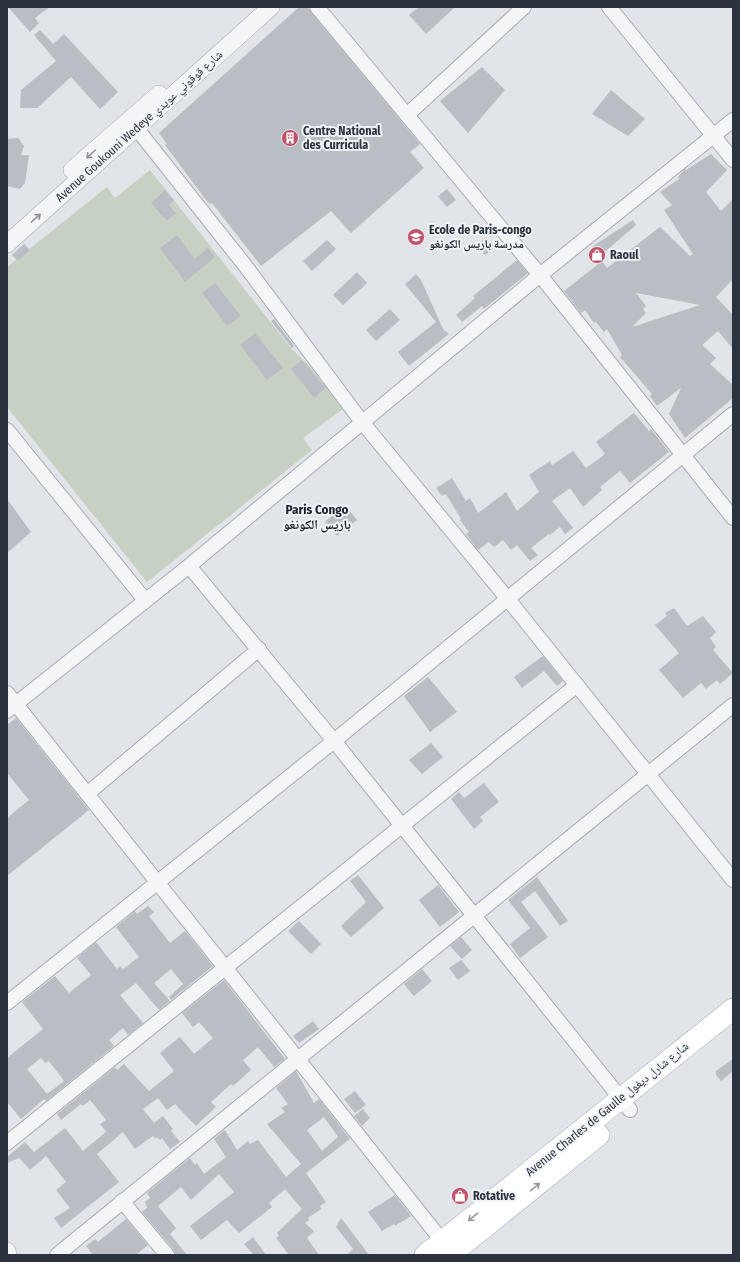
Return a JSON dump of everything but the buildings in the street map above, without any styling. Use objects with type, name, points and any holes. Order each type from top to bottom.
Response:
[{"type":"main road","name":"Avenue Charles de Gaulle شارع شارل ديغول","points":[[426,1255],[448,1250],[626,1104],[733,1009]]},
{"type":"main road","name":"Avenue Charles de Gaulle شارع شارل ديغول","points":[[626,1104],[733,1024]]},
{"type":"street","name":"Avenue Goukouni Wedeye شارع قوقوني عويدي","points":[[7,228],[256,7]]},
{"type":"street","name":"Avenue Goukouni Wedeye شارع قوقوني عويدي","points":[[7,244],[137,129],[271,7]]},
{"type":"street","points":[[317,7],[540,275],[733,518]]},
{"type":"street","points":[[407,115],[524,7]]},
{"type":"street","points":[[610,7],[733,160]]},
{"type":"street","points":[[12,707],[188,566],[540,275],[733,120]]},
{"type":"street","points":[[137,129],[242,262],[362,422],[578,685],[733,880]]},
{"type":"street","points":[[7,1003],[334,741],[733,414]]},
{"type":"street","points":[[7,430],[145,600]]},
{"type":"street","points":[[188,566],[334,741],[626,1104]]},
{"type":"street","points":[[87,794],[259,650]]},
{"type":"street","points":[[7,1143],[578,685]]},
{"type":"street","points":[[7,693],[12,707],[87,794],[158,882],[448,1250]]},
{"type":"street","points":[[58,1255],[122,1201],[299,1059],[733,705]]},
{"type":"street","points":[[122,1201],[167,1255]]},
{"type":"street","points":[[7,1251],[8,1255]]},
{"type":"green space","points":[[150,170],[291,348],[312,369],[343,409],[303,438],[312,450],[147,582],[7,407],[7,267],[107,187],[115,198]]},
{"type":"place","name":"Centre National des Curricula","points":[[290,138]]},
{"type":"place","name":"Ecole de Paris-congo مدرسة باريس الكونغو","points":[[416,237]]},
{"type":"place","name":"Raoul","points":[[597,255]]},
{"type":"place","name":"Rotative","points":[[460,1196]]},
{"type":"district","name":"Paris Congo باريس الكونغو","points":[[317,516]]}]
